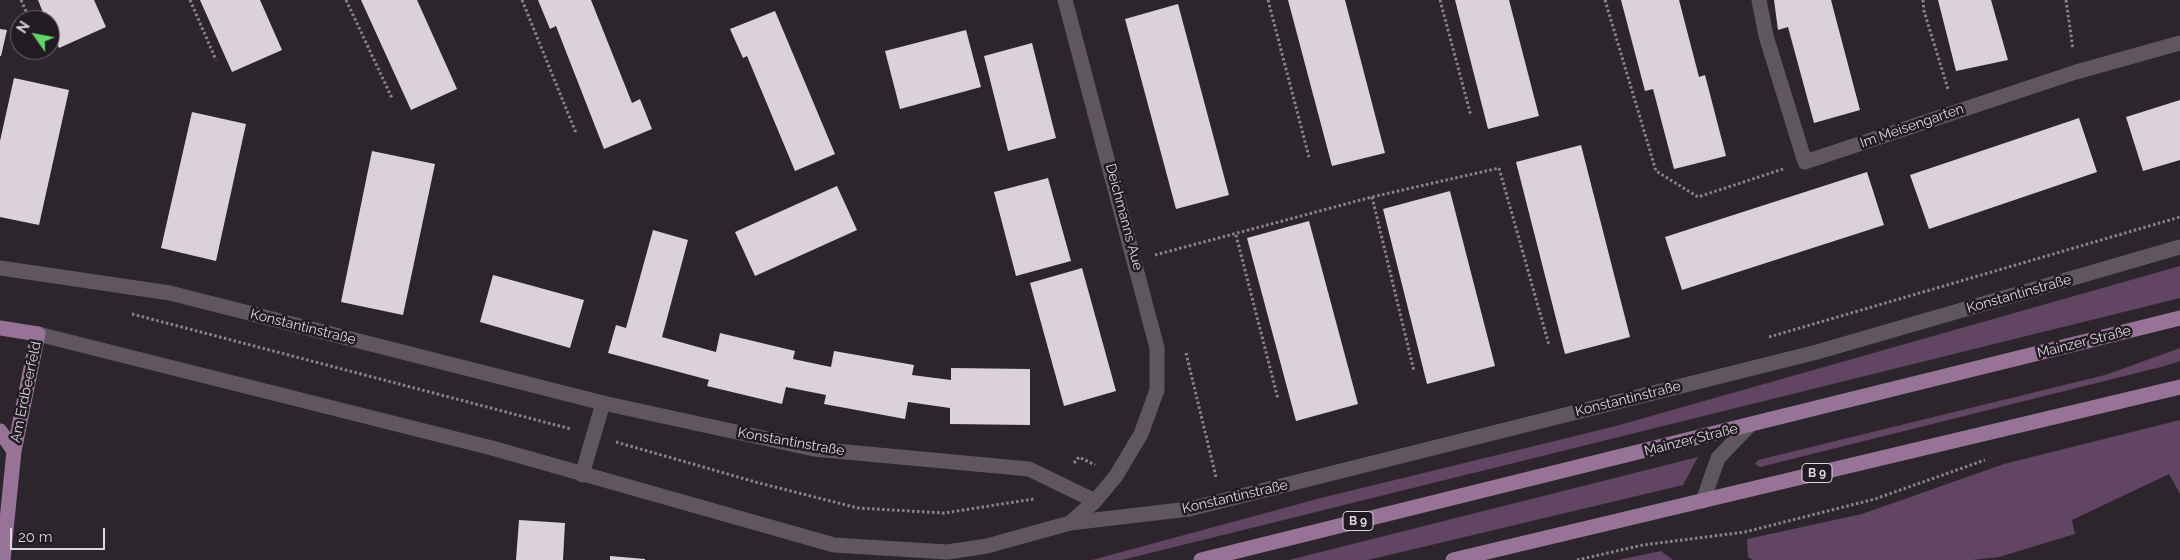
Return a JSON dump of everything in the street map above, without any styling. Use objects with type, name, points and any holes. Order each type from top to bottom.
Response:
[{"type":"main road","name":"Mainzer Straße","points":[[1201,560],[2180,318]]},
{"type":"main road","name":"Konstantinstraße","points":[[0,328],[38,334]]},
{"type":"main road","name":"Am Erdbeerfeld","points":[[3,560],[14,451],[38,334]]},
{"type":"main road","name":"B 9","points":[[1453,560],[2180,387]]},
{"type":"main road","name":"Am Erdbeerfeld","points":[[0,431],[14,451]]},
{"type":"street","name":"Deichmanns Aue","points":[[1065,0],[1136,260],[1157,348],[1157,390],[1141,434]]},
{"type":"street","points":[[1759,0],[1766,36],[1805,162]]},
{"type":"street","name":"Im Meisengarten","points":[[1805,162],[2076,72],[2180,42]]},
{"type":"street","name":"Konstantinstraße","points":[[38,334],[492,448],[834,545],[946,552],[988,546],[1070,523],[1189,509],[1817,352],[2180,247]]},
{"type":"street","name":"Konstantinstraße","points":[[0,268],[170,293],[603,403],[814,449],[1029,470],[1095,501]]},
{"type":"street","points":[[582,475],[603,403]]},
{"type":"street","points":[[1703,501],[1718,458],[1749,426]]},
{"type":"street","name":"Konstantinstraße","points":[[1070,523],[1095,501],[1116,476],[1141,434]]},
{"type":"path","points":[[190,0],[216,60]]},
{"type":"path","points":[[346,0],[392,98]]},
{"type":"path","points":[[522,0],[576,133]]},
{"type":"path","points":[[1268,0],[1309,157]]},
{"type":"path","points":[[1440,0],[1471,116]]},
{"type":"path","points":[[1604,0],[1656,172],[1698,197],[1805,162]]},
{"type":"path","points":[[1923,0],[1924,12],[1955,111]]},
{"type":"path","points":[[2066,0],[2076,72]]},
{"type":"path","points":[[1136,260],[1236,235],[1372,197],[1499,168],[1548,345]]},
{"type":"path","points":[[1372,197],[1414,371]]},
{"type":"path","points":[[1767,337],[2180,217]]},
{"type":"path","points":[[1236,235],[1278,399]]},
{"type":"path","points":[[1186,353],[1216,477]]},
{"type":"path","points":[[1576,560],[1643,545],[1745,532],[1875,499],[1992,458]]},
{"type":"path","points":[[1207,479],[1226,474]]},
{"type":"shaded area","points":[[2180,266],[2180,298],[1122,560],[1092,560],[1321,498],[1616,426]]},
{"type":"shaded area","points":[[2180,348],[2180,361],[2165,366],[1760,467],[1755,464],[1758,460],[2105,375]]},
{"type":"shaded area","points":[[2180,420],[2180,494],[2169,474],[2072,520],[2075,534],[1999,557],[1972,560],[1753,560],[1748,557],[1747,539],[1862,514],[2004,464]]},
{"type":"shaded area","points":[[1698,457],[1683,485],[1368,560],[1289,560]]},
{"type":"shaded area","points":[[1661,551],[1673,560],[1618,560]]},
{"type":"building","points":[[38,0],[94,0],[106,27],[60,48],[60,10],[42,10]]},
{"type":"building","points":[[200,0],[260,0],[282,50],[232,72]]},
{"type":"building","points":[[361,0],[417,0],[457,89],[411,110]]},
{"type":"building","points":[[538,0],[591,0],[632,103],[640,99],[652,129],[604,149],[556,26],[550,29]]},
{"type":"building","points":[[1288,0],[1345,0],[1385,153],[1332,166]]},
{"type":"building","points":[[1455,0],[1509,0],[1539,116],[1488,129]]},
{"type":"building","points":[[1621,0],[1679,0],[1699,77],[1705,75],[1726,156],[1674,169],[1653,89],[1645,91]]},
{"type":"building","points":[[1774,0],[1831,0],[1860,110],[1814,123],[1788,27],[1778,30]]},
{"type":"building","points":[[1938,0],[1991,0],[2008,60],[1956,71]]},
{"type":"building","points":[[1178,4],[1229,195],[1176,209],[1125,19]]},
{"type":"building","points":[[775,11],[835,154],[795,171],[747,56],[743,58],[730,29]]},
{"type":"building","points":[[0,29],[7,30],[1,56],[0,56]]},
{"type":"building","points":[[966,30],[981,87],[900,109],[885,51]]},
{"type":"building","points":[[1032,43],[1056,138],[1008,151],[984,56]]},
{"type":"building","points":[[14,78],[69,90],[39,225],[0,217],[0,141]]},
{"type":"building","points":[[2180,100],[2180,160],[2143,171],[2126,117]]},
{"type":"building","points":[[192,112],[246,124],[216,261],[161,248]]},
{"type":"building","points":[[2079,118],[2097,172],[1929,229],[1910,175]]},
{"type":"building","points":[[1581,145],[1630,337],[1565,354],[1516,162]]},
{"type":"building","points":[[372,151],[435,164],[403,315],[341,302]]},
{"type":"building","points":[[1867,172],[1884,225],[1682,290],[1665,237]]},
{"type":"building","points":[[1048,178],[1071,261],[1016,276],[994,192]]},
{"type":"building","points":[[837,186],[857,230],[755,276],[735,232]]},
{"type":"building","points":[[1450,191],[1495,366],[1427,384],[1383,209]]},
{"type":"building","points":[[1309,221],[1358,404],[1296,421],[1247,238]]},
{"type":"building","points":[[653,230],[688,240],[662,337],[716,352],[720,333],[795,351],[793,359],[831,367],[834,351],[914,365],[912,375],[951,380],[951,368],[1030,369],[1030,425],[950,424],[950,408],[908,402],[905,419],[824,404],[826,395],[786,387],[782,404],[707,386],[709,380],[608,353],[616,325],[626,328]]},
{"type":"building","points":[[1082,268],[1116,391],[1064,406],[1030,283]]},
{"type":"building","points":[[493,275],[584,300],[570,348],[480,322]]},
{"type":"building","points":[[519,520],[565,523],[563,560],[516,560]]},
{"type":"building","points":[[610,556],[645,559],[645,560],[610,560]]}]
